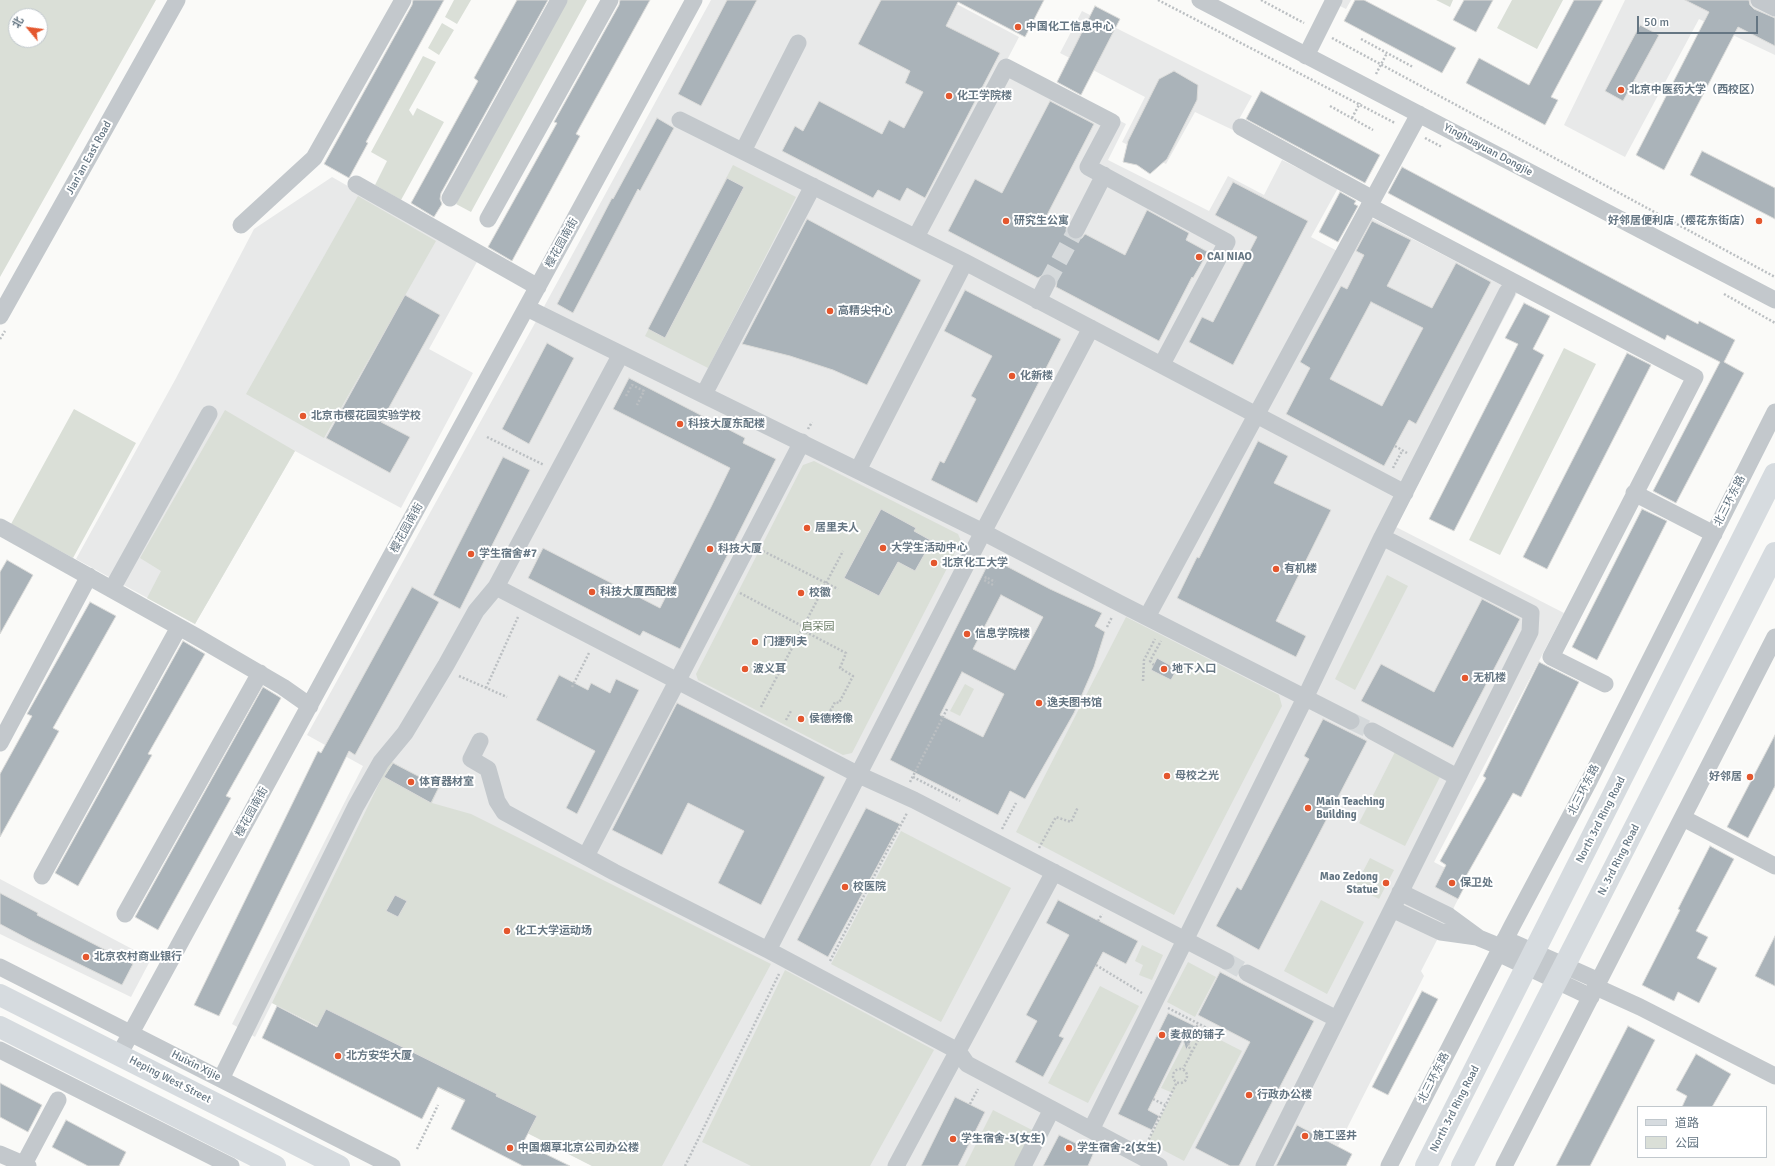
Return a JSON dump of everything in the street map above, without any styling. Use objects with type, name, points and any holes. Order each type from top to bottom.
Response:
[{"type":"main road","name":"North 3rd Ring Road","points":[[1426,1166],[1775,474]]},
{"type":"main road","name":"N. 3rd Ring Road","points":[[1462,1166],[1775,553]]},
{"type":"main road","name":"Heping West Street","points":[[0,995],[339,1166]]},
{"type":"main road","points":[[0,1027],[275,1166]]},
{"type":"street","name":"Jian'an East Road","points":[[0,316],[177,0]]},
{"type":"street","points":[[241,225],[314,158],[404,0]]},
{"type":"street","points":[[450,198],[559,0]]},
{"type":"street","points":[[488,219],[610,0]]},
{"type":"street","name":"樱花园南街","points":[[119,1055],[694,0]]},
{"type":"street","name":"Yinghuayuan Dongjie","points":[[1200,0],[1775,300]]},
{"type":"street","points":[[1306,56],[1334,0]]},
{"type":"street","points":[[1759,0],[1775,8]]},
{"type":"street","points":[[743,152],[798,43]]},
{"type":"street","points":[[916,238],[1006,67],[1112,122],[1088,167],[1228,242],[1162,364]]},
{"type":"street","points":[[1159,624],[1256,415],[1419,114]]},
{"type":"street","points":[[680,120],[965,262],[1162,364],[1405,493]]},
{"type":"street","points":[[1241,128],[1371,202],[1695,377],[1551,657],[1605,684]]},
{"type":"street","points":[[1076,230],[1104,175]]},
{"type":"street","points":[[356,184],[538,287]]},
{"type":"street","points":[[704,394],[813,186]]},
{"type":"street","points":[[858,470],[965,262]]},
{"type":"street","points":[[1038,301],[1047,283]]},
{"type":"street","points":[[1091,1130],[1161,1004],[1184,940],[1305,698],[1382,537],[1507,292]]},
{"type":"street","points":[[527,308],[983,532],[1159,624],[1351,721]]},
{"type":"street","points":[[768,950],[983,532],[1091,328]]},
{"type":"street","points":[[221,1079],[356,806],[381,762],[405,733],[446,665],[476,611],[496,587],[621,354]]},
{"type":"street","name":"北三环东路","points":[[1389,1166],[1579,800],[1775,412]]},
{"type":"street","points":[[112,589],[209,414]]},
{"type":"street","points":[[586,856],[802,442]]},
{"type":"street","points":[[1634,493],[1714,534]]},
{"type":"street","points":[[0,527],[260,673],[310,706]]},
{"type":"street","points":[[1264,1166],[1530,632],[1532,613],[1382,537]]},
{"type":"street","points":[[0,743],[89,576]]},
{"type":"street","points":[[496,587],[679,680],[859,775],[911,793],[996,842],[1226,961]]},
{"type":"street","points":[[42,876],[179,627]]},
{"type":"street","points":[[1504,1166],[1775,638]]},
{"type":"street","points":[[125,914],[260,673]]},
{"type":"street","points":[[1372,731],[1457,777]]},
{"type":"street","points":[[480,741],[471,759],[488,769],[498,801],[504,812],[614,872],[768,950],[958,1051],[967,1064],[1159,1166]]},
{"type":"street","points":[[1683,818],[1775,866]]},
{"type":"street","points":[[896,1166],[1054,872]]},
{"type":"street","points":[[1400,892],[1449,916],[1479,938]]},
{"type":"street","points":[[1392,909],[1441,932],[1479,938],[1502,947],[1640,1007],[1775,1076]]},
{"type":"street","name":"Huixin Xijie","points":[[0,967],[131,1032],[392,1166]]},
{"type":"street","points":[[1247,973],[1337,1019]]},
{"type":"street","points":[[0,1050],[231,1166]]},
{"type":"street","points":[[0,1154],[26,1165],[58,1100]]},
{"type":"street","points":[[1023,1166],[1052,1109]]},
{"type":"path","points":[[1158,0],[1445,148]]},
{"type":"path","points":[[1260,0],[1319,30],[1775,277]]},
{"type":"path","points":[[1361,39],[1413,67]]},
{"type":"path","points":[[1330,106],[1373,130]]},
{"type":"path","points":[[1720,291],[1775,323]]},
{"type":"path","points":[[626,396],[632,385],[644,391],[637,405]]},
{"type":"path","points":[[487,437],[559,472]]},
{"type":"path","points":[[1386,482],[1402,450],[1395,446]]},
{"type":"path","points":[[756,547],[838,589]]},
{"type":"path","points":[[755,720],[843,551]]},
{"type":"path","points":[[993,585],[984,580],[986,577],[995,582]]},
{"type":"path","points":[[734,590],[804,626]]},
{"type":"path","points":[[486,688],[518,618],[532,605]]},
{"type":"path","points":[[1154,664],[1150,661],[1159,624]]},
{"type":"path","points":[[1143,681],[1144,660],[1159,624]]},
{"type":"path","points":[[802,630],[846,653],[840,668],[853,676],[839,703],[835,702],[831,710],[828,708]]},
{"type":"path","points":[[572,687],[597,639]]},
{"type":"path","points":[[446,665],[458,675],[507,697]]},
{"type":"path","points":[[830,962],[911,793],[913,776],[947,709]]},
{"type":"path","points":[[913,776],[960,801]]},
{"type":"path","points":[[996,842],[1016,802]]},
{"type":"path","points":[[1032,860],[1056,816],[1071,822],[1078,807]]},
{"type":"path","points":[[685,1166],[786,960]]},
{"type":"path","points":[[1096,966],[1161,1004],[1205,1027],[1183,1070]]},
{"type":"path","points":[[1192,1052],[1188,1045],[1198,1024]]},
{"type":"path","points":[[1179,1068],[1186,1073],[1187,1078],[1182,1083],[1177,1082],[1173,1079],[1173,1072],[1179,1068]]},
{"type":"path","points":[[1140,1156],[1177,1082]]},
{"type":"path","points":[[1153,1099],[1165,1105]]},
{"type":"path","points":[[417,1149],[438,1105]]},
{"type":"shaded area","name":"北京化工大学","points":[[711,0],[949,0],[1019,37],[1006,62],[1126,124],[1108,160],[1209,211],[1228,176],[1264,195],[1282,160],[1338,188],[1311,237],[1343,254],[1372,218],[1517,293],[1396,527],[1564,613],[1434,862],[1468,880],[1421,971],[1424,976],[1338,1146],[1297,1125],[1276,1166],[592,1166],[272,1003],[255,1037],[232,1024],[363,766],[307,735],[540,314]]},
{"type":"shaded area","points":[[1328,0],[1351,0],[1346,9]]},
{"type":"shaded area","name":"北京中医药大学（西校区）","points":[[1625,0],[1775,0],[1775,55],[1699,19],[1625,157],[1564,125]]},
{"type":"shaded area","points":[[1082,11],[1252,96],[1233,130],[1195,112],[1166,164],[1122,142],[1145,97],[1060,53]]},
{"type":"shaded area","name":"北京市樱花园实验学校","points":[[332,177],[478,260],[429,349],[473,373],[401,508],[295,451],[195,624],[76,559],[175,380],[254,229]]},
{"type":"shaded area","points":[[0,879],[151,959],[131,997],[0,934]]},
{"type":"green space","points":[[0,0],[156,0],[0,277]]},
{"type":"green space","points":[[454,0],[471,0],[457,24],[445,17]]},
{"type":"green space","points":[[567,0],[587,0],[471,212],[456,204]]},
{"type":"green space","points":[[1436,0],[1453,0],[1450,7]]},
{"type":"green space","points":[[1512,0],[1563,0],[1537,49],[1497,28]]},
{"type":"green space","points":[[442,23],[454,30],[439,55],[428,48]]},
{"type":"green space","points":[[423,56],[436,62],[409,110],[413,116],[417,108],[444,122],[401,200],[375,185],[387,161],[371,152]]},
{"type":"green space","points":[[733,165],[796,197],[708,368],[645,336]]},
{"type":"green space","points":[[358,196],[436,241],[324,438],[246,394]]},
{"type":"green space","points":[[1564,348],[1596,364],[1500,555],[1469,540]]},
{"type":"green space","points":[[74,409],[136,443],[73,558],[11,524]]},
{"type":"green space","points":[[225,410],[295,451],[195,624],[147,598],[161,571],[140,558]]},
{"type":"green space","name":"启荣园","points":[[814,461],[958,534],[961,541],[852,753],[843,755],[698,680],[696,674],[803,465]]},
{"type":"green space","points":[[1387,575],[1408,586],[1355,690],[1335,679]]},
{"type":"green space","points":[[1126,617],[1279,695],[1282,706],[1174,915],[1016,832]]},
{"type":"green space","points":[[965,684],[974,689],[960,716],[950,711]]},
{"type":"green space","points":[[1396,750],[1442,773],[1405,846],[1359,823]]},
{"type":"green space","name":"化工大学运动场","points":[[390,761],[439,787],[432,803],[471,814],[771,964],[662,1166],[592,1166],[272,1003]]},
{"type":"green space","points":[[901,831],[1011,888],[941,1022],[831,964]]},
{"type":"green space","points":[[1370,858],[1394,870],[1379,899],[1355,887]]},
{"type":"green space","points":[[1321,900],[1364,922],[1327,994],[1284,971]]},
{"type":"green space","points":[[1142,945],[1163,955],[1152,980],[1139,975],[1143,965],[1135,961]]},
{"type":"green space","points":[[1188,962],[1216,977],[1195,1017],[1167,1002]]},
{"type":"green space","points":[[785,970],[934,1050],[870,1166],[751,1166],[702,1142]]},
{"type":"green space","points":[[1100,986],[1139,1006],[1088,1103],[1048,1083]]},
{"type":"green space","points":[[1193,1026],[1242,1051],[1184,1161],[1148,1142],[1173,1093],[1161,1088]]},
{"type":"green space","points":[[993,1110],[1034,1131],[1016,1166],[965,1166]]},
{"type":"building","points":[[413,0],[444,0],[366,142],[368,143],[349,178],[324,164],[412,5]]},
{"type":"building","points":[[517,0],[548,0],[441,193],[440,199],[442,204],[434,217],[411,203],[478,81],[474,78]]},
{"type":"building","points":[[620,0],[650,0],[576,134],[580,136],[512,261],[488,247],[557,123],[554,122],[619,5]]},
{"type":"building","points":[[727,0],[757,0],[701,106],[678,94]]},
{"type":"building","name":"化工学院楼","points":[[881,0],[1044,0],[1025,37],[958,2],[946,26],[1000,53],[925,198],[907,188],[900,201],[878,190],[873,198],[782,151],[795,126],[803,131],[819,101],[882,134],[889,120],[904,128],[923,92],[905,83],[910,71],[858,44]]},
{"type":"building","points":[[1355,0],[1364,0],[1456,48],[1442,73],[1344,21]]},
{"type":"building","points":[[1464,0],[1493,0],[1476,32],[1453,20]]},
{"type":"building","points":[[1574,0],[1603,0],[1551,97],[1558,100],[1545,125],[1466,83],[1479,58],[1529,85]]},
{"type":"building","points":[[1685,0],[1749,0],[1750,5],[1754,9],[1775,18],[1775,46],[1738,27],[1664,170],[1636,155],[1709,12]]},
{"type":"building","points":[[1095,6],[1120,19],[1081,95],[1057,82]]},
{"type":"building","points":[[1640,25],[1659,35],[1623,101],[1605,91]]},
{"type":"building","points":[[1174,71],[1198,85],[1197,100],[1167,159],[1150,174],[1137,165],[1123,162],[1128,141],[1159,79]]},
{"type":"building","points":[[1261,91],[1380,155],[1365,183],[1246,119]]},
{"type":"building","name":"研究生公寓","points":[[1050,101],[1094,124],[1047,215],[1067,225],[1066,230],[1068,236],[1077,240],[1082,238],[1085,234],[1125,255],[1147,210],[1189,233],[1186,240],[1208,252],[1193,278],[1192,277],[1159,341],[1056,287],[1057,282],[1052,274],[1046,273],[1038,278],[948,231],[975,179],[1002,193]]},
{"type":"building","points":[[657,118],[674,128],[640,191],[638,189],[573,313],[557,304],[612,198],[613,199]]},
{"type":"building","points":[[1702,151],[1775,188],[1775,219],[1690,175]]},
{"type":"building","points":[[1402,167],[1698,324],[1699,321],[1735,340],[1724,362],[1744,373],[1676,503],[1653,491],[1720,362],[1667,335],[1665,340],[1388,193]]},
{"type":"building","points":[[727,178],[744,187],[665,338],[648,329]]},
{"type":"building","points":[[1233,182],[1308,221],[1233,365],[1189,342],[1202,317],[1213,322],[1257,237],[1215,215]]},
{"type":"building","points":[[1340,192],[1356,201],[1354,204],[1358,206],[1338,242],[1319,232]]},
{"type":"building","name":"高精尖中心","points":[[807,219],[921,280],[867,385],[833,370],[790,356],[742,344]]},
{"type":"building","points":[[1372,221],[1411,240],[1387,286],[1432,308],[1456,263],[1491,282],[1416,424],[1409,420],[1384,466],[1286,414],[1310,368],[1300,362],[1341,286],[1347,289],[1364,255],[1356,251]],"holes":[[[1371,302],[1423,328],[1382,406],[1330,379]]]},
{"type":"building","name":"化新楼","points":[[965,290],[1061,339],[977,503],[931,480],[940,461],[944,463],[976,399],[971,396],[992,356],[944,331]]},
{"type":"building","points":[[405,295],[440,315],[381,422],[410,437],[390,473],[326,438]]},
{"type":"building","points":[[1524,303],[1550,316],[1533,349],[1544,355],[1454,531],[1429,519],[1518,344],[1505,338]]},
{"type":"building","points":[[547,343],[574,358],[529,444],[502,429]]},
{"type":"building","points":[[1627,353],[1651,365],[1547,569],[1523,557]]},
{"type":"building","points":[[629,378],[745,438],[743,443],[776,459],[680,649],[643,631],[640,636],[528,578],[543,548],[660,608],[730,468],[613,409]]},
{"type":"building","name":"有机楼","points":[[1258,441],[1288,456],[1274,483],[1331,510],[1276,621],[1306,636],[1296,657],[1177,598],[1197,557],[1199,558]]},
{"type":"building","name":"学生宿舍#7","points":[[503,457],[530,470],[460,609],[433,595]]},
{"type":"building","name":"大学生活动中心","points":[[881,509],[916,528],[914,531],[932,541],[915,571],[898,562],[879,596],[844,578]]},
{"type":"building","points":[[1642,509],[1667,521],[1597,660],[1572,647]]},
{"type":"building","name":"逸夫图书馆","points":[[991,558],[1050,589],[1102,613],[1095,626],[1105,632],[1094,667],[1074,713],[1025,799],[1010,791],[998,815],[890,760]],"holes":[[[1001,595],[1043,617],[1015,670],[973,649]],[[962,672],[1004,694],[983,737],[940,715]]]},
{"type":"building","points":[[7,560],[33,575],[0,634],[0,572]]},
{"type":"building","points":[[412,587],[439,602],[355,755],[349,751],[219,1016],[194,1005],[318,751],[321,753]]},
{"type":"building","name":"无机楼","points":[[1482,599],[1520,619],[1453,748],[1361,701],[1381,664],[1434,692]]},
{"type":"building","points":[[90,602],[116,616],[53,728],[59,731],[0,837],[0,774],[32,716],[27,714]]},
{"type":"building","points":[[183,641],[205,654],[148,754],[152,755],[78,886],[55,873]]},
{"type":"building","name":"地下入口","points":[[1157,658],[1177,669],[1171,680],[1151,670]]},
{"type":"building","points":[[1539,662],[1579,682],[1521,797],[1513,793],[1465,878],[1468,880],[1458,899],[1435,887],[1446,865],[1440,861],[1486,778],[1483,776]]},
{"type":"building","points":[[559,675],[588,690],[591,683],[610,693],[616,679],[639,690],[577,814],[566,808],[595,751],[536,720]]},
{"type":"building","points":[[263,687],[281,698],[226,796],[231,798],[158,930],[135,917]]},
{"type":"building","points":[[677,703],[825,777],[761,905],[718,883],[744,831],[688,803],[662,855],[612,830]]},
{"type":"building","name":"Main Teaching Building","points":[[1323,719],[1367,741],[1259,950],[1216,926],[1237,887],[1241,890],[1309,759],[1304,756]]},
{"type":"building","points":[[1775,735],[1775,786],[1748,838],[1727,827]]},
{"type":"building","name":"体育器材室","points":[[393,763],[439,787],[431,803],[384,777]]},
{"type":"building","name":"校医院","points":[[866,808],[900,824],[828,957],[797,940]]},
{"type":"building","points":[[1710,846],[1734,859],[1696,931],[1708,937],[1697,958],[1717,968],[1699,1003],[1678,992],[1674,1001],[1642,985]]},
{"type":"building","points":[[0,893],[38,913],[37,915],[133,964],[122,985],[0,924]]},
{"type":"building","points":[[395,895],[407,901],[398,917],[386,911]]},
{"type":"building","points":[[1058,900],[1138,941],[1126,964],[1103,952],[1059,1036],[1064,1038],[1043,1077],[1015,1062],[1037,1021],[1026,1015],[1069,935],[1046,923]]},
{"type":"building","points":[[1775,936],[1775,986],[1755,976]]},
{"type":"building","name":"行政办公楼","points":[[1220,972],[1314,1021],[1239,1166],[1230,1166],[1195,1148],[1250,1042],[1198,1015]]},
{"type":"building","points":[[1422,991],[1438,999],[1388,1095],[1372,1087]]},
{"type":"building","points":[[277,1006],[317,1027],[326,1009],[497,1094],[496,1096],[537,1116],[523,1143],[570,1166],[523,1166],[451,1129],[465,1100],[438,1087],[422,1119],[262,1038]]},
{"type":"building","points":[[1168,1013],[1199,1028],[1186,1050],[1183,1039],[1148,1110],[1159,1116],[1152,1130],[1118,1114]]},
{"type":"building","points":[[1628,1026],[1655,1040],[1590,1166],[1556,1166]]},
{"type":"building","points":[[1696,1054],[1731,1074],[1713,1106],[1682,1106],[1687,1096],[1676,1090]]},
{"type":"building","points":[[0,1083],[42,1105],[28,1132],[0,1117]]},
{"type":"building","name":"学生宿舍-3(女生)","points":[[955,1097],[985,1112],[958,1166],[921,1166]]},
{"type":"building","points":[[66,1120],[126,1152],[119,1166],[88,1166],[52,1147]]},
{"type":"building","name":"施工竖井","points":[[1297,1125],[1352,1154],[1346,1166],[1276,1166]]},
{"type":"building","name":"学生宿舍-2(女生)","points":[[1059,1135],[1094,1152],[1088,1166],[1043,1166]]},
{"type":"tunnel","points":[[1047,283],[1076,230]]},
{"type":"tunnel","points":[[1351,721],[1372,731]]},
{"type":"tunnel","points":[[1226,961],[1247,973]]},
{"type":"place","name":"中国化工信息中心","points":[[1018,27]]},
{"type":"place","name":"北京中医药大学（西校区）","points":[[1621,90]]},
{"type":"place","name":"化工学院楼","points":[[949,96]]},
{"type":"place","name":"研究生公寓","points":[[1006,221]]},
{"type":"place","name":"好邻居便利店（樱花东街店）","points":[[1759,221]]},
{"type":"place","name":"CAI NIAO","points":[[1199,257]]},
{"type":"place","name":"高精尖中心","points":[[830,311]]},
{"type":"place","name":"化新楼","points":[[1012,376]]},
{"type":"place","name":"北京市樱花园实验学校","points":[[303,416]]},
{"type":"place","name":"科技大厦东配楼","points":[[680,424]]},
{"type":"place","name":"居里夫人","points":[[807,528]]},
{"type":"place","name":"大学生活动中心","points":[[883,548]]},
{"type":"place","name":"科技大厦","points":[[710,549]]},
{"type":"place","name":"学生宿舍#7","points":[[471,554]]},
{"type":"place","name":"北京化工大学","points":[[934,563]]},
{"type":"place","name":"有机楼","points":[[1276,569]]},
{"type":"place","name":"科技大厦西配楼","points":[[592,592]]},
{"type":"place","name":"校徽","points":[[801,593]]},
{"type":"place","name":"信息学院楼","points":[[967,634]]},
{"type":"place","name":"门捷列夫","points":[[755,642]]},
{"type":"place","name":"波义耳","points":[[745,669]]},
{"type":"place","name":"地下入口","points":[[1164,669]]},
{"type":"place","name":"无机楼","points":[[1465,678]]},
{"type":"place","name":"逸夫图书馆","points":[[1039,703]]},
{"type":"place","name":"侯德榜像","points":[[801,719]]},
{"type":"place","name":"母校之光","points":[[1167,776]]},
{"type":"place","name":"好邻居","points":[[1750,777]]},
{"type":"place","name":"体育器材室","points":[[411,782]]},
{"type":"place","name":"Main Teaching Building","points":[[1308,808]]},
{"type":"place","name":"Mao Zedong Statue","points":[[1386,883]]},
{"type":"place","name":"保卫处","points":[[1452,883]]},
{"type":"place","name":"校医院","points":[[845,887]]},
{"type":"place","name":"化工大学运动场","points":[[507,931]]},
{"type":"place","name":"北京农村商业银行","points":[[86,957]]},
{"type":"place","name":"麦叔的铺子","points":[[1162,1035]]},
{"type":"place","name":"北方安华大厦","points":[[338,1056]]},
{"type":"place","name":"行政办公楼","points":[[1249,1095]]},
{"type":"place","name":"施工竖井","points":[[1305,1136]]},
{"type":"place","name":"学生宿舍-3(女生)","points":[[953,1139]]},
{"type":"place","name":"中国烟草北京公司办公楼","points":[[510,1148]]},
{"type":"place","name":"学生宿舍-2(女生)","points":[[1069,1148]]}]
